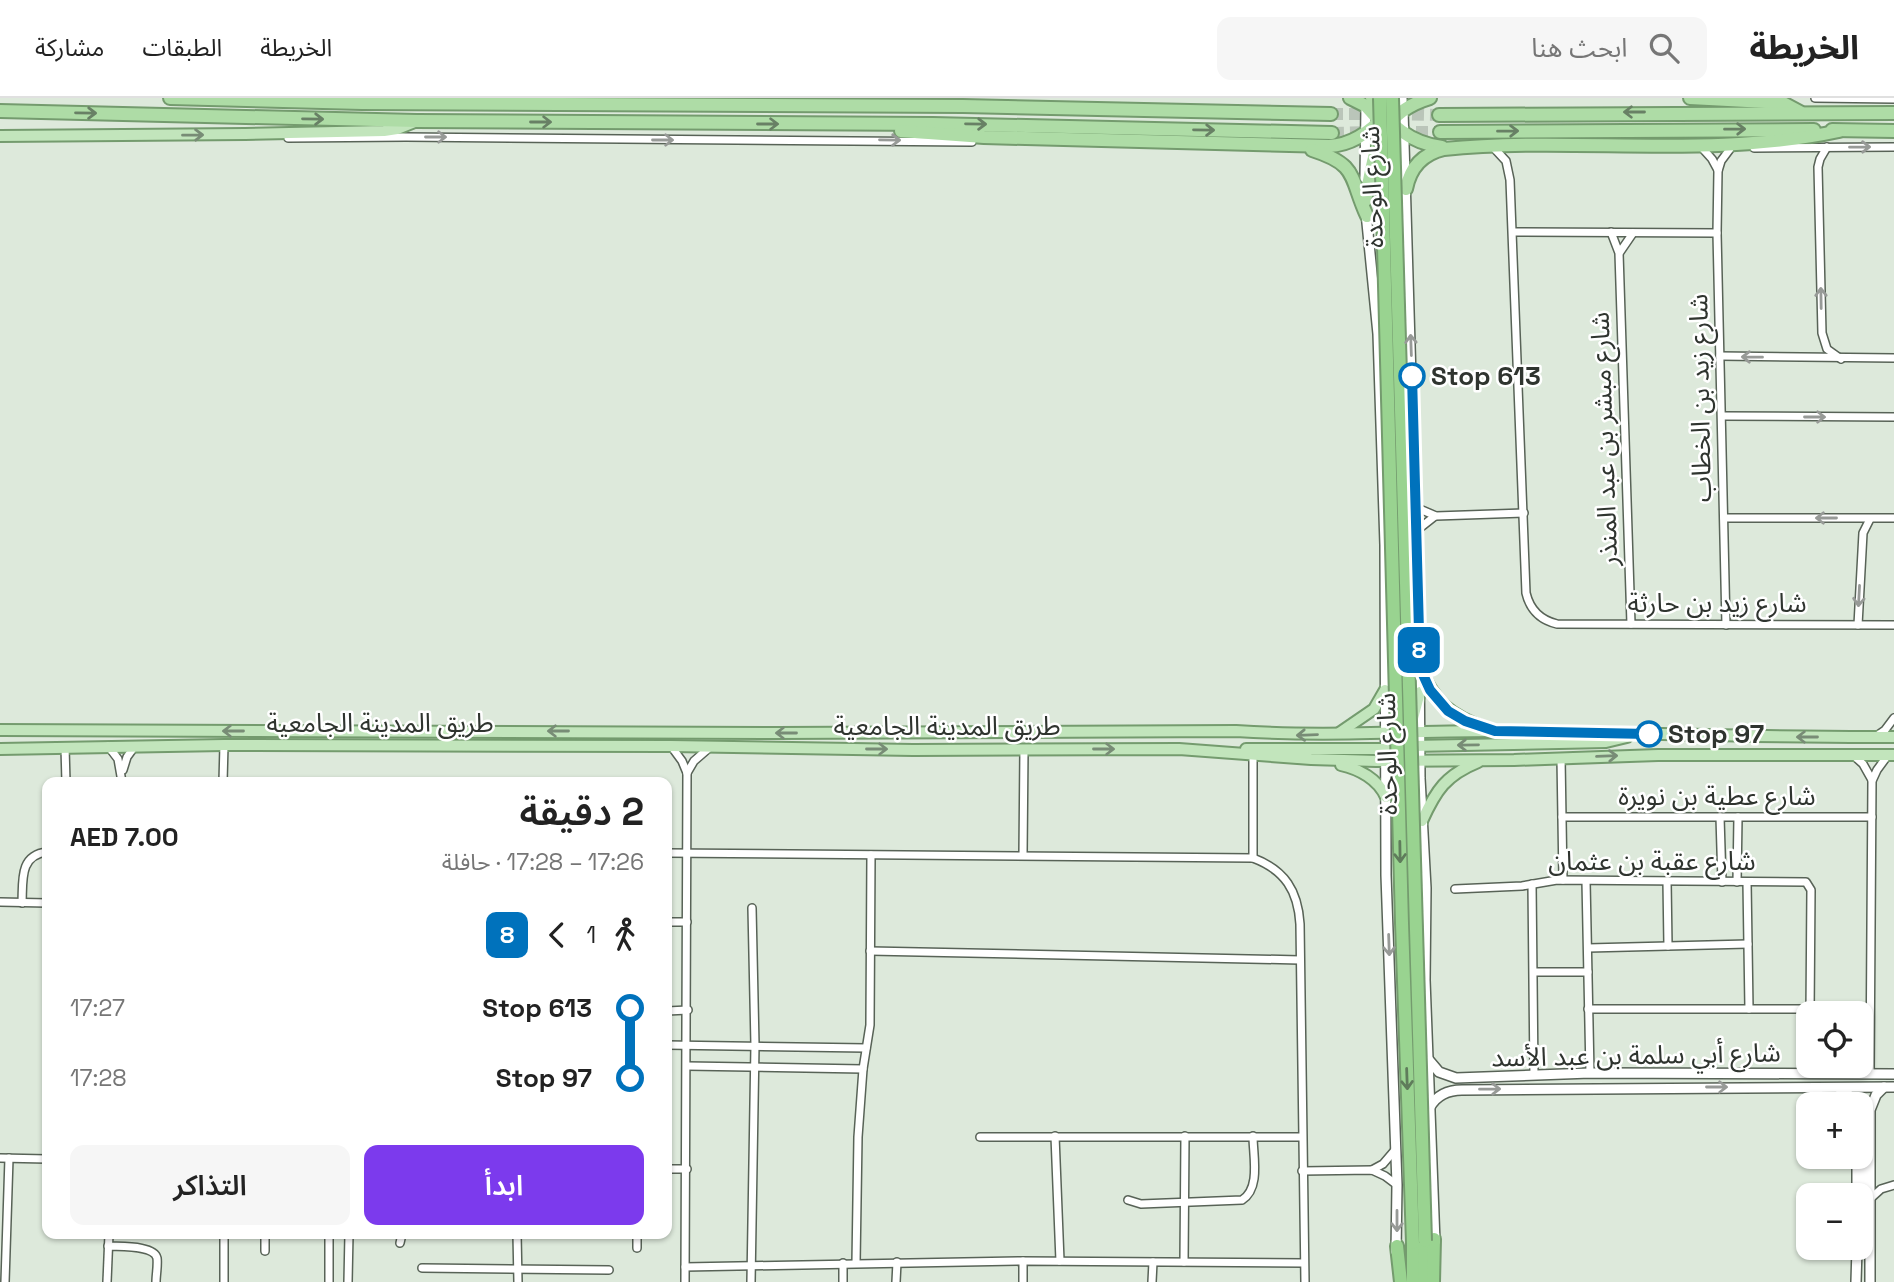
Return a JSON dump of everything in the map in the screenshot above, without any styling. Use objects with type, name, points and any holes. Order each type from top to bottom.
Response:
[{"type":"highway","points":[[170,98],[916,106],[1331,114]]},
{"type":"highway","points":[[916,106],[944,98]]},
{"type":"highway","name":"شارع الوحدة","points":[[1380,98],[1402,937],[1424,1241],[1413,1282]]},
{"type":"highway","points":[[1365,201],[1373,159],[1393,98]]},
{"type":"highway","name":"شارع الوحدة","points":[[1393,98],[1424,1282]]},
{"type":"highway","points":[[859,125],[972,136],[1336,146],[1385,121],[1407,104],[1430,98]]},
{"type":"highway","points":[[1690,98],[1783,103],[1800,113]]},
{"type":"highway","points":[[1362,100],[1385,121],[1415,141],[1449,148]]},
{"type":"highway","points":[[1354,139],[1362,129],[1364,121],[1362,100]]},
{"type":"highway","points":[[1407,104],[1409,131],[1415,141]]},
{"type":"highway","points":[[0,111],[417,121],[933,124],[1332,133]]},
{"type":"highway","points":[[1439,115],[1894,113]]},
{"type":"highway","points":[[1385,121],[1406,189]]},
{"type":"highway","points":[[1440,132],[1766,129],[1894,131]]},
{"type":"highway","points":[[1406,189],[1410,174],[1420,161],[1433,152],[1449,148],[1721,144],[1797,139],[1839,131]]},
{"type":"highway","points":[[1298,146],[1343,163],[1355,183],[1367,216]]},
{"type":"highway","points":[[1424,1241],[1433,1282]]},
{"type":"highway","points":[[1397,1246],[1398,1282]]},
{"type":"main road","points":[[0,136],[393,130],[417,121]]},
{"type":"main road","points":[[1420,668],[1430,690],[1448,711],[1465,721],[1495,731]]},
{"type":"main road","points":[[1338,734],[1374,709],[1385,690]]},
{"type":"main road","points":[[1385,755],[1413,732],[1420,692]]},
{"type":"main road","points":[[0,724],[26,730]]},
{"type":"main road","name":"طريق المدينة الجامعية","points":[[0,730],[776,733],[1236,731],[1291,735],[1495,731],[1894,737]]},
{"type":"main road","points":[[1230,753],[1261,748],[1385,755],[1419,746],[1606,742],[1633,734]]},
{"type":"main road","name":"طريق المدينة الجامعية","points":[[0,749],[136,745],[1179,749],[1311,759],[1385,755],[1420,761],[1658,755],[1891,755]]},
{"type":"main road","points":[[1311,759],[1359,770],[1378,785],[1386,797]]},
{"type":"main road","points":[[1422,821],[1439,788],[1460,771],[1484,760]]},
{"type":"street","points":[[1815,98],[1894,99]]},
{"type":"street","points":[[1362,100],[1366,132],[1365,201],[1378,334],[1385,545],[1385,755],[1397,1246]]},
{"type":"street","points":[[1407,104],[1403,134],[1420,692]]},
{"type":"street","points":[[245,134],[283,138],[878,139],[1086,145],[1108,139]]},
{"type":"street","points":[[1670,144],[1703,149],[1894,147]]},
{"type":"street","points":[[1415,507],[1436,516],[1524,513],[1514,232],[1509,170],[1506,161],[1492,146]]},
{"type":"street","points":[[1827,148],[1818,167],[1822,333],[1827,349],[1841,359]]},
{"type":"street","points":[[1703,149],[1718,171]]},
{"type":"street","name":"شارع زيد بن الخطاب","points":[[1726,625],[1717,233],[1718,171],[1721,161],[1730,149]]},
{"type":"street","points":[[1514,232],[1717,233]]},
{"type":"street","name":"شارع مبشر بن عبد المنذر","points":[[1611,232],[1619,253],[1631,624]]},
{"type":"street","points":[[1619,253],[1633,233]]},
{"type":"street","points":[[1720,356],[1894,358]]},
{"type":"street","points":[[1722,416],[1893,419]]},
{"type":"street","name":"شارع زيد بن حارثة","points":[[1524,513],[1528,603],[1541,617],[1557,624],[1894,625]]},
{"type":"street","points":[[1416,531],[1436,516]]},
{"type":"street","points":[[1724,518],[1894,519]]},
{"type":"street","points":[[1858,625],[1863,539],[1870,519]]},
{"type":"street","points":[[1875,737],[1885,730],[1894,718]]},
{"type":"street","points":[[1413,732],[1419,746],[1426,888],[1429,1109],[1424,1241],[1439,1282]]},
{"type":"street","points":[[122,777],[127,757],[136,745]]},
{"type":"street","points":[[223,745],[223,777]]},
{"type":"street","points":[[108,746],[118,759],[122,777]]},
{"type":"street","points":[[671,746],[687,773],[685,1282]]},
{"type":"street","points":[[65,747],[66,777]]},
{"type":"street","points":[[687,773],[694,761],[710,747]]},
{"type":"street","points":[[1023,855],[1024,749]]},
{"type":"street","points":[[1253,755],[1253,858]]},
{"type":"street","points":[[1853,755],[1863,764],[1872,781]]},
{"type":"street","points":[[1871,1001],[1872,781],[1880,764],[1891,755]]},
{"type":"street","points":[[1561,758],[1563,880]]},
{"type":"street","name":"شارع عطية بن نويرة","points":[[1562,817],[1872,817]]},
{"type":"street","points":[[1720,817],[1722,882]]},
{"type":"street","points":[[1737,882],[1738,817]]},
{"type":"street","points":[[22,902],[26,862],[42,853]]},
{"type":"street","points":[[672,853],[1253,858],[1278,871],[1294,893],[1299,906],[1305,1282]]},
{"type":"street","points":[[856,1263],[858,1137],[863,1069],[870,1025],[871,855]]},
{"type":"street","name":"شارع عقبة بن عثمان","points":[[1455,889],[1563,880],[1803,881],[1808,883],[1811,890],[1810,1001]]},
{"type":"street","points":[[1586,881],[1591,1073]]},
{"type":"street","points":[[1667,881],[1668,946]]},
{"type":"street","points":[[1747,882],[1749,1009]]},
{"type":"street","points":[[1515,1088],[1519,1080],[1534,1075],[1532,884]]},
{"type":"street","points":[[0,902],[42,903]]},
{"type":"street","points":[[751,1282],[755,1045],[752,908]]},
{"type":"street","points":[[672,922],[687,922]]},
{"type":"street","points":[[1588,948],[1748,944]]},
{"type":"street","points":[[870,951],[1300,960]]},
{"type":"street","points":[[1534,972],[1588,972]]},
{"type":"street","points":[[1588,1009],[1796,1011]]},
{"type":"street","points":[[672,1010],[688,1010]]},
{"type":"street","points":[[672,1045],[866,1048]]},
{"type":"street","name":"شارع أبي سلمة بن عبد الأسد","points":[[1428,1059],[1439,1072],[1456,1078],[1796,1070]]},
{"type":"street","points":[[687,1066],[863,1069]]},
{"type":"street","name":"شارع أبي سلمة بن عبد الأسد","points":[[1873,1074],[1894,1074]]},
{"type":"street","points":[[1837,1087],[1845,1092]]},
{"type":"street","points":[[1870,1183],[1870,1110],[1876,1095],[1889,1087]]},
{"type":"street","name":"شارع أبي سلمة بن عبد الأسد","points":[[1429,1109],[1439,1096],[1453,1090],[1889,1087]]},
{"type":"street","points":[[1055,1136],[1060,1261]]},
{"type":"street","points":[[1184,1262],[1185,1136]]},
{"type":"street","points":[[1128,1200],[1141,1204],[1185,1203],[1237,1201],[1247,1197],[1254,1184],[1252,1136]]},
{"type":"street","points":[[980,1137],[1302,1137]]},
{"type":"street","points":[[1372,1170],[1388,1160],[1396,1149]]},
{"type":"street","points":[[5,1282],[4,1158],[42,1159]]},
{"type":"street","points":[[672,1169],[687,1170]]},
{"type":"street","points":[[1302,1171],[1372,1170],[1397,1185]]},
{"type":"street","points":[[1873,1196],[1881,1189],[1894,1185]]},
{"type":"street","points":[[107,1282],[109,1239]]},
{"type":"street","points":[[223,1282],[224,1239]]},
{"type":"street","points":[[265,1239],[265,1251]]},
{"type":"street","points":[[329,1239],[329,1282]]},
{"type":"street","points":[[348,1282],[349,1239]]},
{"type":"street","points":[[400,1243],[401,1239]]},
{"type":"street","points":[[517,1239],[518,1282]]},
{"type":"street","points":[[637,1239],[637,1248]]},
{"type":"street","points":[[108,1246],[154,1252],[157,1258],[156,1282]]},
{"type":"street","points":[[1856,1282],[1857,1260]]},
{"type":"street","points":[[1870,1260],[1870,1282]]},
{"type":"street","points":[[685,1267],[1023,1261],[1304,1263]]},
{"type":"street","points":[[1023,1261],[1023,1282]]},
{"type":"street","points":[[897,1262],[897,1282]]},
{"type":"street","points":[[1152,1282],[1153,1262]]},
{"type":"street","points":[[843,1263],[843,1282]]},
{"type":"street","points":[[422,1268],[609,1270]]},
{"type":"tunnel","points":[[1331,114],[1376,114]]},
{"type":"tunnel","points":[[1394,114],[1439,115]]},
{"type":"tunnel","points":[[1332,133],[1370,132]]},
{"type":"tunnel","points":[[1398,132],[1440,132]]},
{"type":"bus line","name":"8","points":[[1412,376],[1420,668],[1430,690],[1448,711],[1465,721],[1495,731],[1649,734]]},
{"type":"place","name":"Stop 613","points":[[1412,376]]},
{"type":"place","name":"Stop 97","points":[[1649,734]]}]
